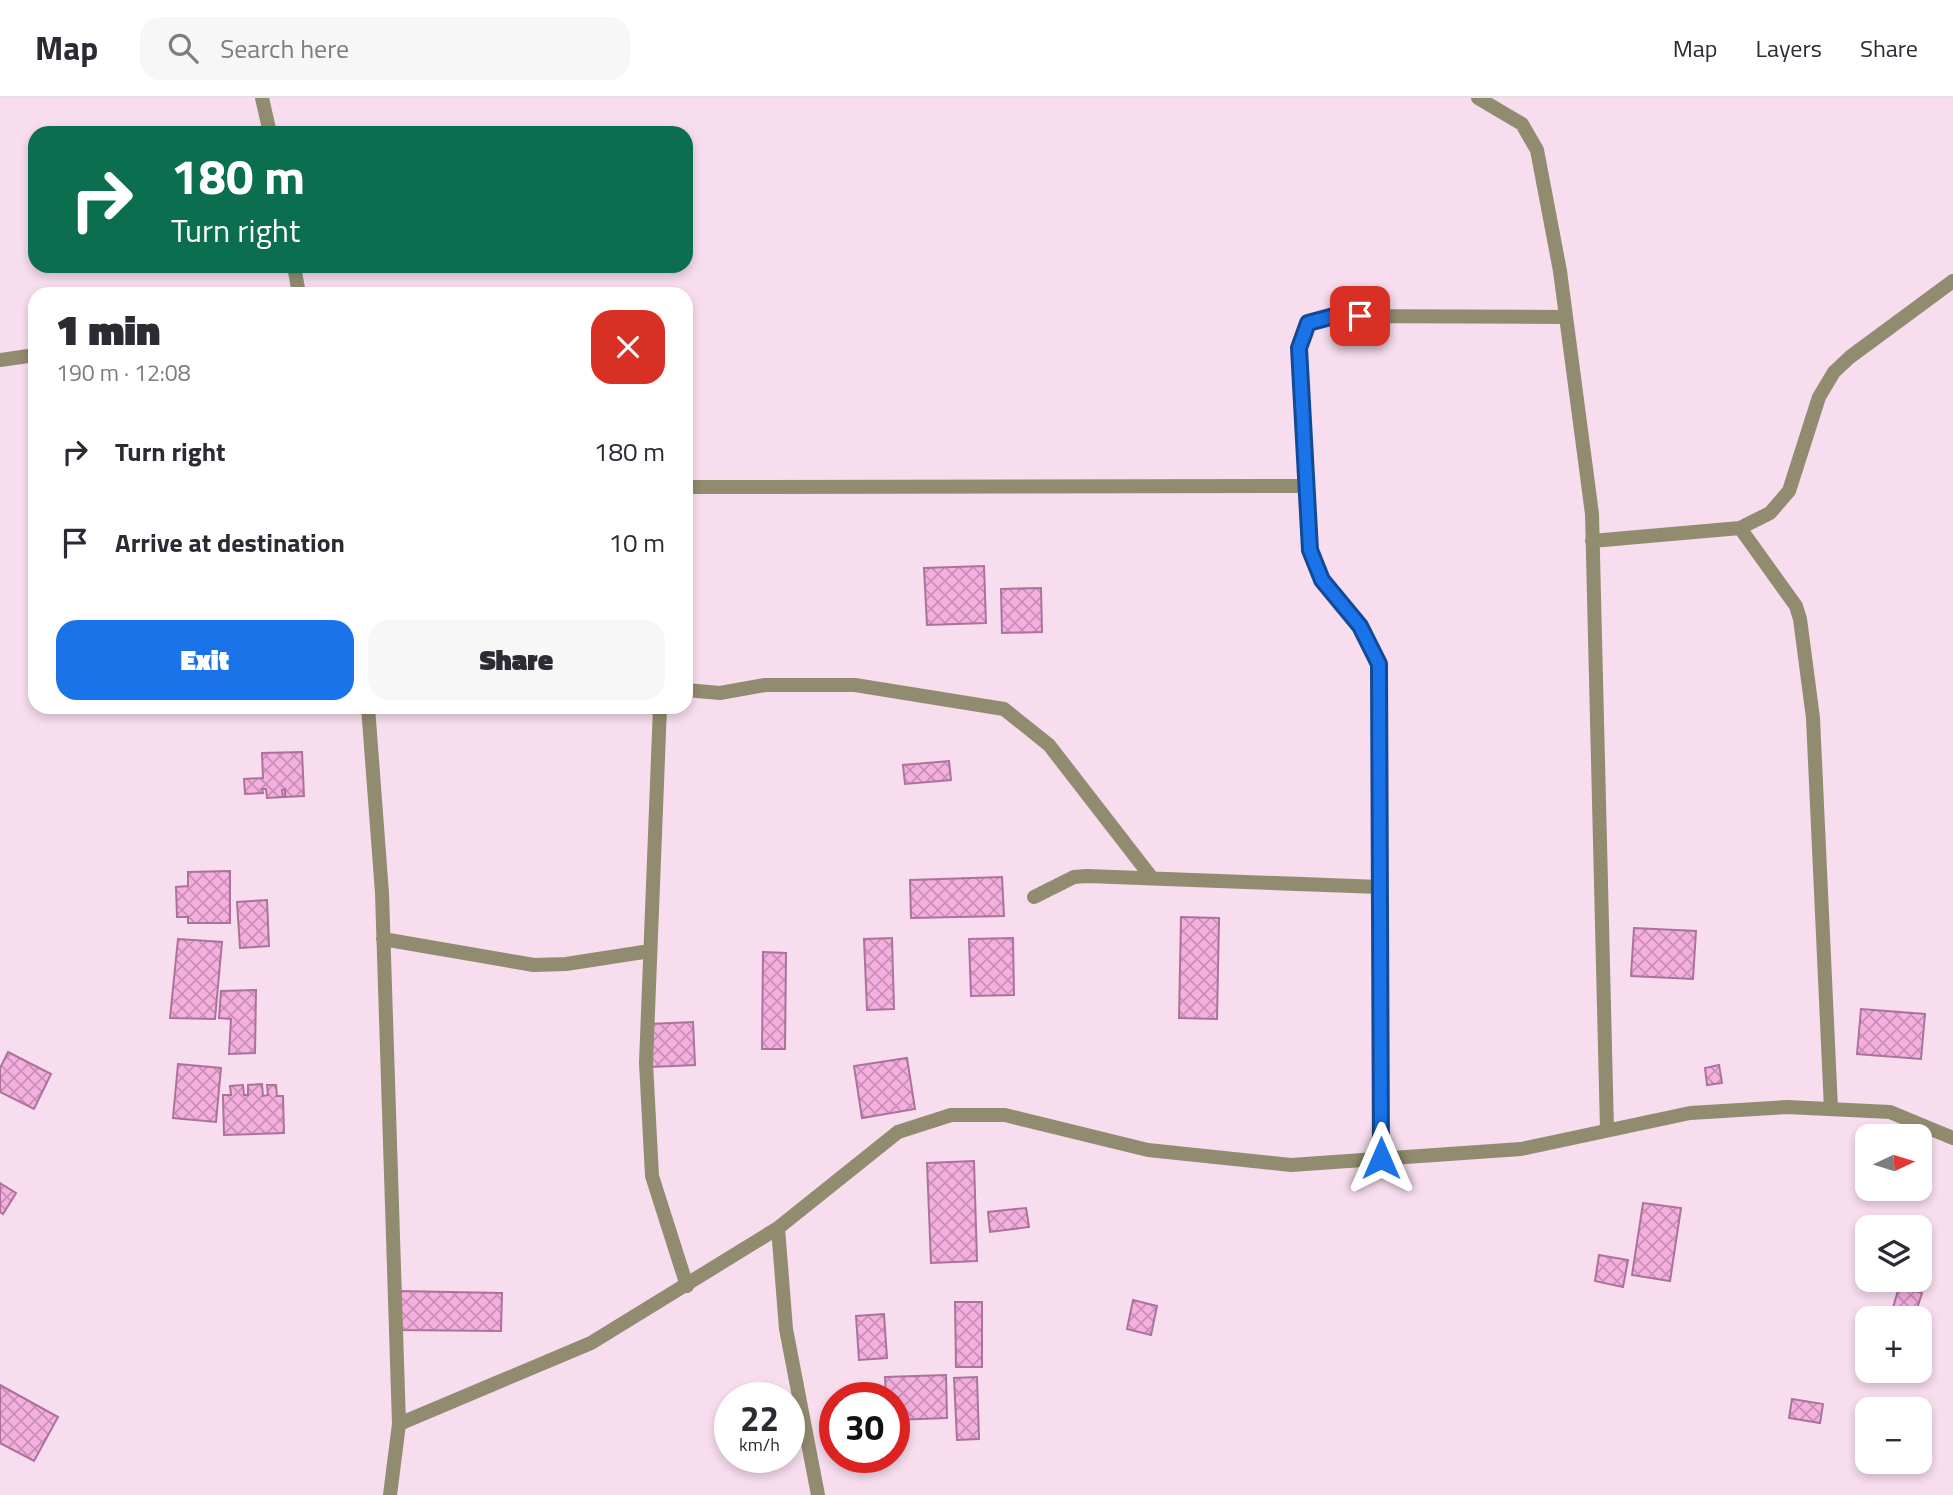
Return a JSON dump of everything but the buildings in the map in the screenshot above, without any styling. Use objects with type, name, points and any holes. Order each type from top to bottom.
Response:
[{"type":"street","points":[[262,98],[268,126]]},
{"type":"street","points":[[1478,98],[1522,124],[1537,150],[1566,317],[1592,541],[1607,1129]]},
{"type":"street","points":[[1592,541],[1740,528],[1770,513],[1789,491],[1819,397],[1834,372],[1850,357],[1953,281]]},
{"type":"street","points":[[1381,1158],[1379,664],[1360,626],[1322,580],[1310,550],[1299,348],[1308,323],[1334,316],[1566,317]]},
{"type":"street","points":[[0,360],[28,356]]},
{"type":"street","points":[[693,486],[1307,486]]},
{"type":"street","points":[[1740,528],[1796,606],[1800,619],[1813,718],[1831,1109]]},
{"type":"street","points":[[693,691],[720,693],[765,685],[855,685],[1004,709],[1049,745],[1153,878]]},
{"type":"street","points":[[368,714],[383,939],[399,1424],[390,1495]]},
{"type":"street","points":[[660,714],[646,1063],[652,1176],[687,1286]]},
{"type":"street","points":[[1034,897],[1074,877],[1380,887]]},
{"type":"street","points":[[383,939],[534,965],[566,964],[650,951]]},
{"type":"street","points":[[399,1424],[591,1343],[778,1228],[898,1132],[951,1115],[1006,1115],[1148,1150],[1291,1165],[1521,1149],[1690,1113],[1787,1107],[1890,1112],[1953,1138]]},
{"type":"street","points":[[778,1228],[786,1329],[818,1495]]},
{"type":"route","points":[[1360,316],[1334,316],[1308,323],[1299,348],[1310,550],[1322,580],[1360,626],[1379,664],[1381,1158]]}]
